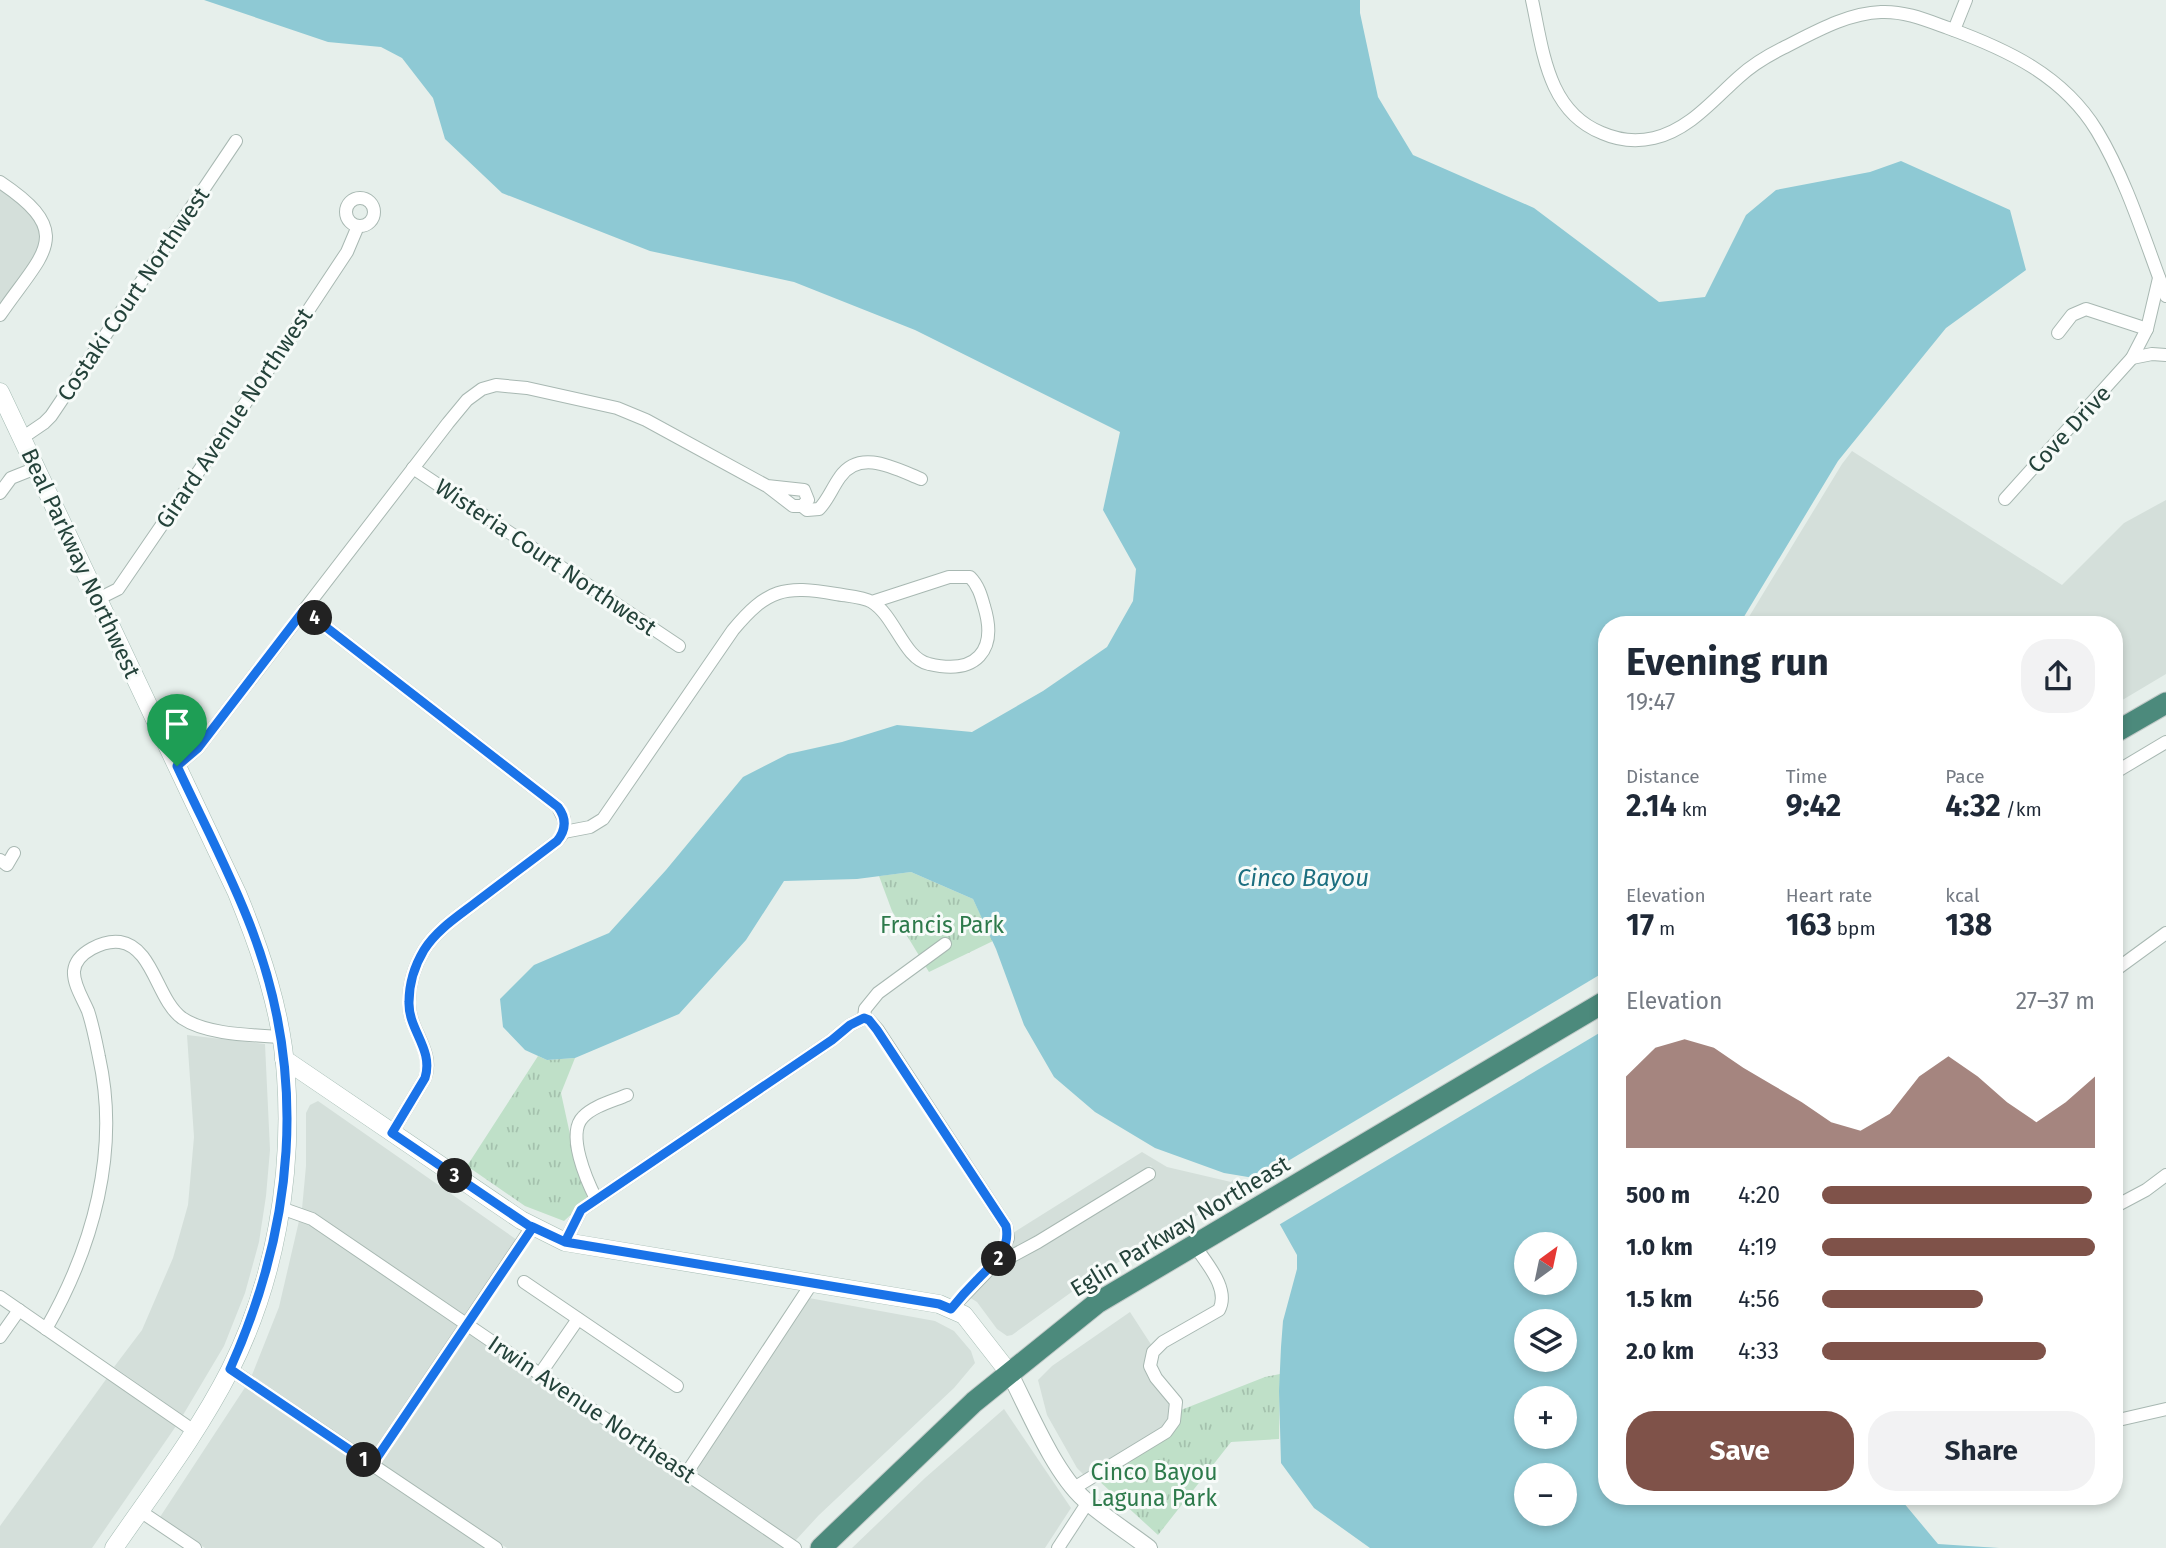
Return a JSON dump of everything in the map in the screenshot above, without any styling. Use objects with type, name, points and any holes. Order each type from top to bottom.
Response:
[{"type":"highway","points":[[2123,728],[2166,703]]},
{"type":"highway","name":"Eglin Parkway Northeast","points":[[821,1548],[974,1402],[1097,1303],[1598,1006]]},
{"type":"main road","name":"Beal Parkway Northwest","points":[[0,392],[252,931],[265,970],[284,1059],[287,1141],[281,1208],[262,1288],[249,1327],[230,1369],[194,1431],[114,1548]]},
{"type":"main road","points":[[284,1059],[533,1227],[565,1242],[939,1304],[964,1315],[1010,1374]]},
{"type":"street","points":[[1532,0],[1550,78],[1563,104],[1595,130],[1625,139],[1653,138],[1679,129],[1766,57],[1849,19],[1880,12],[1902,13],[1954,30],[2029,63],[2051,79],[2090,121],[2108,152],[2166,296]]},
{"type":"street","points":[[1954,30],[1965,0]]},
{"type":"street","name":"Costaki Court Northwest","points":[[22,438],[44,424],[51,416],[236,141]]},
{"type":"street","points":[[0,182],[31,205],[41,218],[48,237],[44,250],[0,315]]},
{"type":"street","name":"Girard Avenue Northwest","points":[[98,599],[118,589],[302,319],[347,251],[359,226]]},
{"type":"street","name":"Cove Drive","points":[[2005,499],[2132,358],[2147,329],[2159,278]]},
{"type":"street","points":[[2058,333],[2072,315],[2086,309],[2147,329]]},
{"type":"street","points":[[2132,358],[2152,354],[2166,355]]},
{"type":"street","points":[[177,766],[198,748],[467,400],[482,389],[506,384],[603,403],[630,413],[767,486],[793,506],[802,506],[807,510],[819,509],[841,475],[855,464],[874,462],[921,479]]},
{"type":"street","points":[[0,493],[11,478],[36,468]]},
{"type":"street","name":"Wisteria Court Northwest","points":[[414,468],[679,646]]},
{"type":"street","points":[[564,832],[590,827],[603,819],[733,630],[754,606],[768,596],[790,590],[820,592],[872,602],[949,577],[970,577],[977,584],[987,615],[990,632],[988,646],[982,654],[966,663],[940,666],[925,664],[909,650],[893,622],[872,602]]},
{"type":"street","points":[[304,610],[558,807],[564,819],[564,832],[557,841],[439,931],[424,951],[411,981],[409,1004],[411,1018],[428,1057],[428,1069],[392,1133]]},
{"type":"street","points":[[2123,768],[2166,742]]},
{"type":"street","points":[[0,860],[6,865],[14,853]]},
{"type":"street","points":[[2123,964],[2166,933]]},
{"type":"street","points":[[46,1329],[58,1309],[85,1247],[103,1171],[106,1126],[104,1087],[89,1013],[75,979],[76,965],[80,957],[106,943],[129,945],[142,955],[170,1007],[182,1018],[193,1024],[219,1030],[281,1037]]},
{"type":"street","points":[[864,1018],[865,1009],[877,993],[945,944]]},
{"type":"street","points":[[565,1242],[593,1193],[864,1018]]},
{"type":"street","points":[[864,1018],[877,1030],[1006,1226],[1008,1238],[1005,1250],[951,1309]]},
{"type":"street","points":[[593,1193],[580,1159],[577,1127],[590,1111],[627,1096]]},
{"type":"street","points":[[996,1262],[999,1263],[1038,1242],[1149,1174]]},
{"type":"street","points":[[2123,1202],[2166,1175]]},
{"type":"street","name":"Irwin Avenue Northeast","points":[[281,1208],[312,1219],[795,1548]]},
{"type":"street","points":[[372,1465],[533,1227]]},
{"type":"street","points":[[1074,1488],[1166,1432],[1174,1421],[1176,1402],[1156,1378],[1150,1366],[1153,1352],[1163,1342],[1219,1310],[1223,1302],[1223,1291],[1195,1245]]},
{"type":"street","points":[[524,1282],[677,1386]]},
{"type":"street","points":[[686,1474],[813,1283]]},
{"type":"street","points":[[0,1297],[194,1431]]},
{"type":"street","points":[[0,1338],[19,1310]]},
{"type":"street","points":[[540,1374],[578,1319]]},
{"type":"street","points":[[230,1369],[496,1548]]},
{"type":"street","points":[[1010,1374],[1056,1462],[1074,1488],[1088,1502],[1149,1548]]},
{"type":"street","points":[[2123,1419],[2166,1409]]},
{"type":"street","points":[[1058,1548],[1088,1502]]},
{"type":"street","points":[[140,1511],[195,1548]]},
{"type":"shaded area","points":[[0,189],[18,202],[41,230],[39,248],[0,305]]},
{"type":"shaded area","points":[[1852,451],[2062,585],[2124,523],[2166,500],[2166,674],[2123,700],[2123,616],[1749,616]]},
{"type":"shaded area","points":[[187,1035],[265,1044],[270,1150],[259,1242],[245,1293],[224,1346],[183,1415],[114,1367],[142,1330],[173,1258],[188,1205],[194,1137]]},
{"type":"shaded area","points":[[318,1101],[517,1240],[466,1316],[316,1214],[302,1209],[306,1166],[306,1113],[310,1105]]},
{"type":"shaded area","points":[[1142,1152],[1167,1167],[1231,1182],[1251,1183],[1087,1281],[1012,1335],[1007,1336],[997,1329],[977,1302],[969,1297],[997,1268],[1040,1247],[1156,1175],[1151,1166],[1010,1251],[1013,1233]]},
{"type":"shaded area","points":[[299,1221],[309,1224],[459,1326],[371,1457],[252,1375],[279,1307]]},
{"type":"shaded area","points":[[809,1298],[935,1321],[954,1331],[971,1351],[975,1363],[954,1388],[795,1541],[694,1472]]},
{"type":"shaded area","points":[[1130,1312],[1152,1346],[1150,1348],[1170,1404],[1169,1420],[1163,1428],[1084,1475],[1077,1468],[1047,1415],[1038,1380],[1052,1366]]},
{"type":"shaded area","points":[[468,1332],[784,1548],[507,1548],[380,1463]]},
{"type":"shaded area","points":[[107,1378],[176,1426],[92,1548],[0,1548],[0,1526]]},
{"type":"shaded area","points":[[246,1386],[485,1548],[205,1548],[160,1517]]},
{"type":"shaded area","points":[[1004,1409],[1071,1508],[1045,1548],[852,1548],[925,1478]]},
{"type":"green space","name":"Francis Park","points":[[911,872],[973,899],[993,941],[929,972],[892,911],[879,876]]},
{"type":"green space","points":[[538,1056],[547,1060],[575,1058],[561,1093],[578,1171],[588,1199],[564,1221],[525,1206],[467,1166]]},
{"type":"green space","name":"Cinco Bayou Laguna Park","points":[[1280,1374],[1279,1439],[1231,1442],[1158,1535],[1098,1480],[1151,1445],[1181,1410],[1265,1377]]},
{"type":"water","name":"Cinco Bayou","points":[[204,0],[1360,0],[1360,13],[1378,97],[1413,155],[1534,208],[1659,302],[1705,297],[1746,215],[1776,190],[1870,172],[1901,161],[2010,210],[2026,270],[1946,328],[1838,461],[1744,616],[1598,616],[1598,1505],[1906,1505],[1938,1544],[1999,1548],[1370,1548],[1314,1508],[1281,1463],[1279,1391],[1283,1321],[1297,1269],[1297,1255],[1254,1178],[1224,1173],[1155,1148],[1095,1112],[1054,1077],[1024,1025],[996,949],[973,899],[911,872],[857,879],[784,881],[746,940],[679,1014],[575,1058],[547,1060],[525,1050],[503,1027],[500,999],[534,965],[609,933],[666,870],[743,777],[788,754],[842,742],[897,725],[972,732],[1043,691],[1107,647],[1133,601],[1136,569],[1103,510],[1120,432],[915,330],[794,282],[650,251],[502,193],[445,139],[433,98],[402,58],[381,47],[328,42]]},
{"type":"pier","points":[[1598,976],[1598,1034],[1277,1226],[1253,1182]]},
{"type":"route","points":[[177,766],[198,748],[304,610],[558,807],[564,819],[564,832],[557,841],[439,931],[424,951],[411,981],[409,1004],[411,1018],[428,1057],[428,1069],[392,1133],[528,1225],[565,1242],[581,1210],[864,1018],[877,1030],[1006,1226],[1008,1238],[1005,1250],[951,1309],[939,1304],[565,1242],[533,1227],[372,1465],[230,1369],[249,1327],[277,1230],[285,1173],[286,1076],[281,1037],[270,989],[252,931],[177,766]]}]
